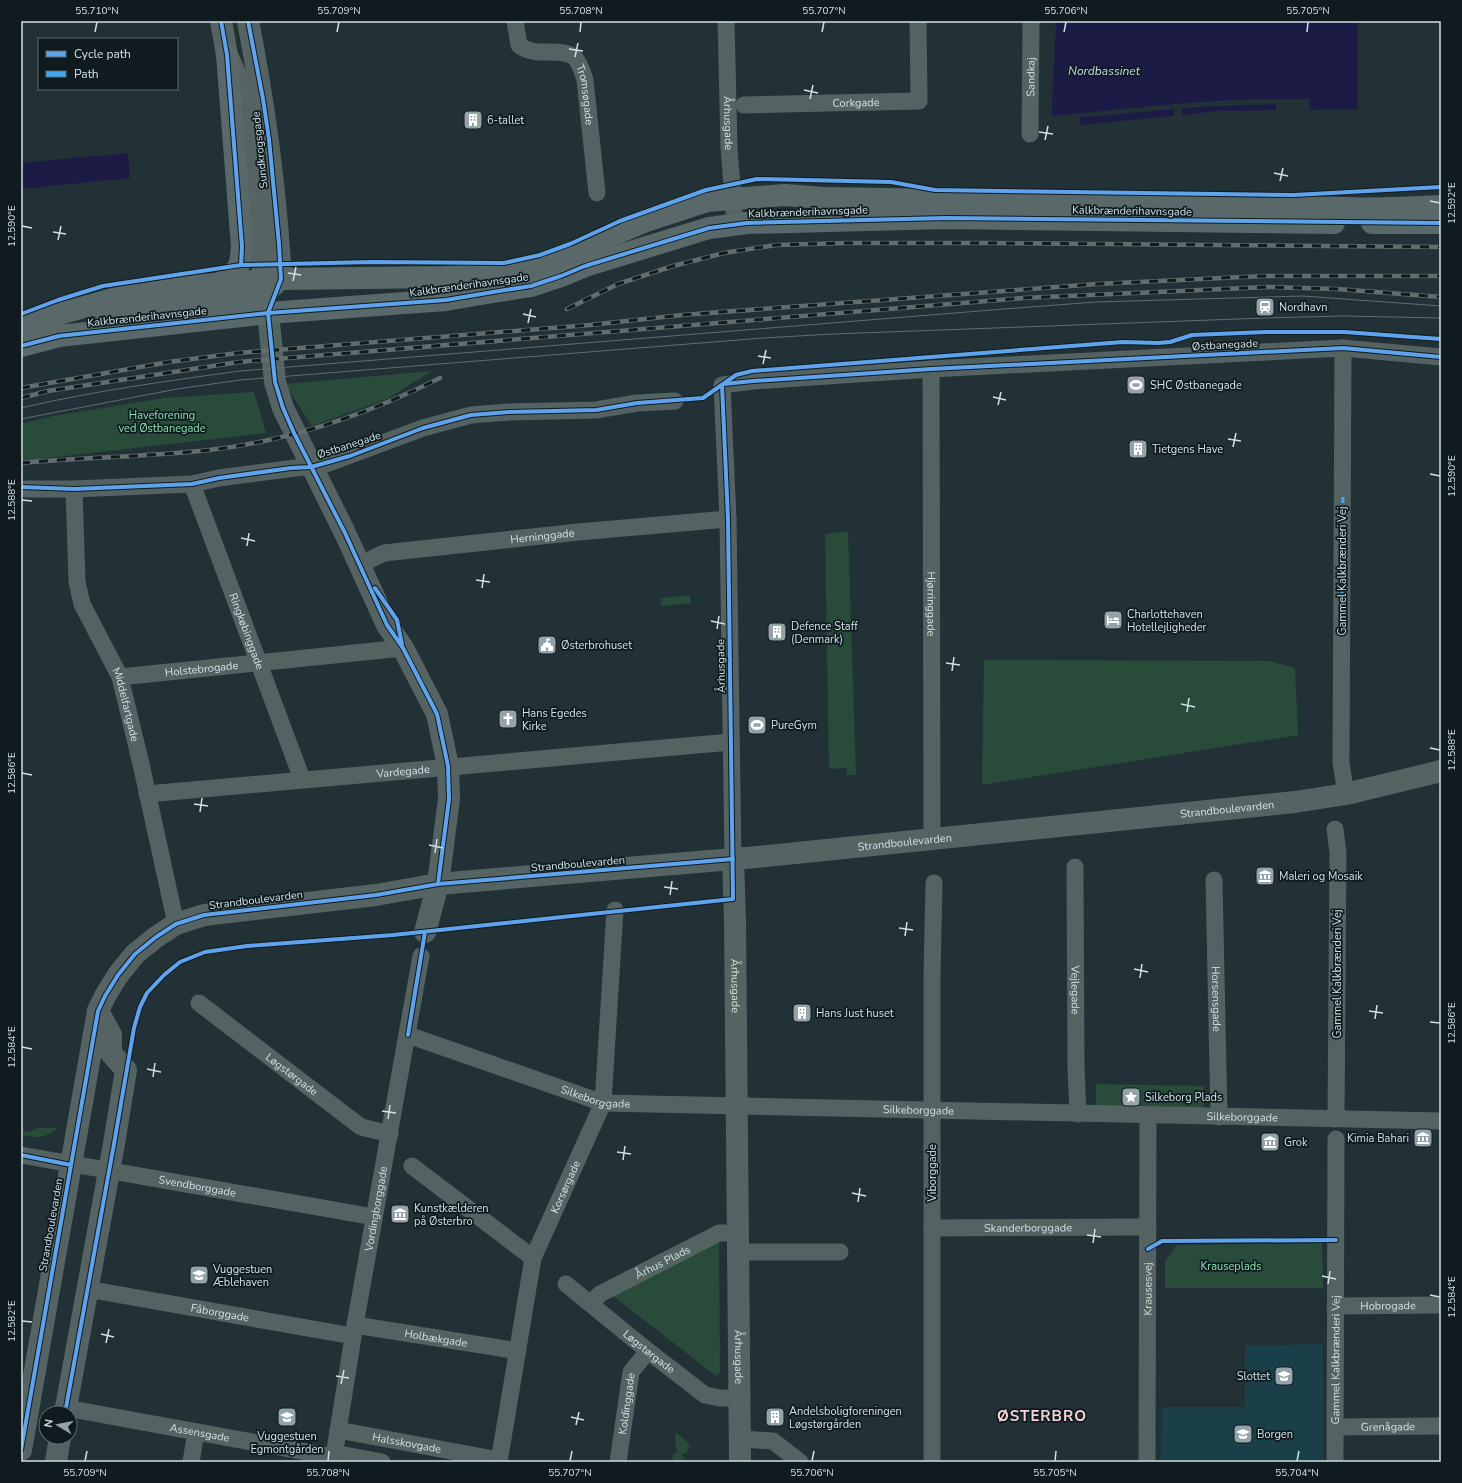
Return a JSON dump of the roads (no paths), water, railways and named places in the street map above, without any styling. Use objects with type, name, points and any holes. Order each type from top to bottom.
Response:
[{"type":"main road","points":[[220,283],[236,271],[241,265],[242,247],[227,56]]},
{"type":"main road","name":"Kalkbrænderihavnsgade","points":[[21,346],[59,336],[268,292],[513,271],[543,264],[646,221],[707,201],[785,195],[822,198],[1286,206],[1333,210],[1380,210],[1441,206]]},
{"type":"main road","name":"Kalkbrænderihavnsgade","points":[[21,328],[38,320],[116,298],[220,283],[268,292],[446,300],[532,286],[562,276],[585,266],[661,242],[709,228],[735,225],[838,220],[946,218],[1441,223]]},
{"type":"street","name":"Sundkrogsgade","points":[[221,21],[227,56],[239,81],[250,124],[268,292]]},
{"type":"street","name":"Sundkrogsgade","points":[[248,21],[269,139],[268,292]]},
{"type":"street","name":"Tromsøgade","points":[[515,21],[519,45],[525,50],[565,54],[574,58],[580,67],[585,80],[597,193]]},
{"type":"street","name":"Århusgade","points":[[726,21],[729,147],[735,225]]},
{"type":"street","name":"Corkgade","points":[[744,106],[919,101],[918,21]]},
{"type":"street","name":"Sandkaj","points":[[1030,134],[1031,21]]},
{"type":"street","points":[[268,292],[275,382],[283,408],[359,565],[397,620],[403,648],[437,714],[448,766],[449,799],[438,884],[425,932]]},
{"type":"street","name":"Østbanegade","points":[[722,385],[753,381],[931,369],[1343,348],[1441,357]]},
{"type":"street","name":"Gammel Kalkbrænderi Vej","points":[[1343,348],[1341,763],[1346,794]]},
{"type":"street","name":"Hjørringgade","points":[[931,369],[932,838]]},
{"type":"street","name":"Århusgade","points":[[722,385],[728,519],[741,1398],[740,1462]]},
{"type":"street","name":"Østbanegade","points":[[26,489],[74,489],[192,484],[220,478],[311,467],[350,456],[423,428],[471,415],[510,412],[596,410],[638,403],[674,401]]},
{"type":"street","name":"Ringkøbinggade","points":[[192,484],[302,779]]},
{"type":"street","name":"Middelfartgade","points":[[74,489],[77,582],[82,604],[120,677],[148,794],[176,924]]},
{"type":"street","name":"Herninggade","points":[[359,565],[384,553],[578,532],[728,519]]},
{"type":"street","name":"Holstebrogade","points":[[120,677],[403,648]]},
{"type":"street","name":"Vardegade","points":[[148,794],[302,779],[731,742]]},
{"type":"street","name":"Strandboulevarden","points":[[21,1450],[98,1011],[118,975],[135,954],[156,937],[176,924],[204,915],[376,895],[438,884],[733,859],[1296,802],[1346,794],[1441,771]]},
{"type":"street","name":"Gammel Kalkbrænderi Vej","points":[[1335,830],[1338,853],[1336,1119]]},
{"type":"street","name":"Vejlegade","points":[[1075,867],[1076,1068],[1078,1114]]},
{"type":"street","name":"Horsensgade","points":[[1214,880],[1219,1117]]},
{"type":"street","name":"Viborggade","points":[[932,1462],[931,1111],[934,883]]},
{"type":"street","name":"Korsørgade","points":[[499,1461],[533,1258],[603,1103],[615,910]]},
{"type":"street","name":"Vordingborggade","points":[[334,1457],[354,1330],[421,956]]},
{"type":"street","name":"Løgstørgade","points":[[198,1003],[361,1127],[390,1134]]},
{"type":"street","points":[[66,1405],[126,1070],[111,1053],[111,1035],[98,1011]]},
{"type":"street","name":"Silkeborggade","points":[[408,1035],[603,1103],[1441,1122]]},
{"type":"street","name":"Krausesvej","points":[[1147,1462],[1148,1115]]},
{"type":"street","name":"Gammel Kalkbrænderi Vej","points":[[1335,1462],[1336,1139]]},
{"type":"street","name":"Svendborggade","points":[[21,1155],[374,1217]]},
{"type":"street","points":[[412,1166],[533,1258]]},
{"type":"street","name":"Skanderborggade","points":[[932,1228],[1148,1227]]},
{"type":"street","name":"Århus Plads","points":[[592,1303],[600,1294],[681,1251],[719,1233],[738,1243]]},
{"type":"street","points":[[738,1243],[840,1252]]},
{"type":"street","name":"Løgstørgade","points":[[566,1284],[592,1303],[648,1351],[705,1395],[720,1398],[741,1398]]},
{"type":"street","name":"Fåborggade","points":[[87,1289],[354,1330]]},
{"type":"street","name":"Hobrogade","points":[[1335,1306],[1441,1305]]},
{"type":"street","name":"Holbækgade","points":[[354,1330],[518,1351]]},
{"type":"street","name":"Koldinggade","points":[[618,1462],[632,1372],[648,1351]]},
{"type":"street","name":"Assensgade","points":[[78,1413],[196,1432],[334,1457]]},
{"type":"street","name":"Grenågade","points":[[1335,1427],[1441,1426]]},
{"type":"street","name":"Halsskovgade","points":[[338,1430],[499,1461]]},
{"type":"street","points":[[191,1462],[196,1432]]},
{"type":"street","points":[[741,1439],[773,1441],[800,1462]]},
{"type":"street","points":[[56,1462],[59,1445]]},
{"type":"street","name":"Halsskovgade","points":[[334,1457],[382,1462]]},
{"type":"water","name":"Nordbassinet","points":[[1056,21],[1358,21],[1358,109],[1219,111],[1051,128]]},
{"type":"water","points":[[128,153],[130,178],[21,189],[21,163]]},
{"type":"tram line","points":[[21,408],[103,391],[240,371],[1096,302],[1302,296],[1441,306]]},
{"type":"tram line","points":[[21,419],[177,389],[240,380],[763,338],[833,334],[1265,318],[1343,316],[1441,318]]},
{"type":"railway","points":[[567,309],[618,284],[673,266],[724,253],[776,245],[846,243],[990,243],[1441,247]]},
{"type":"railway","points":[[21,388],[169,362],[238,353],[590,325],[682,315],[1097,284],[1264,276],[1441,276]]},
{"type":"railway","points":[[21,398],[48,391],[239,362],[1023,298],[1268,287],[1337,289],[1441,297]]},
{"type":"railway","points":[[21,463],[209,450],[269,440],[299,433],[357,414],[440,378]]},
{"type":"place","name":"6-tallet","points":[[473,120]]},
{"type":"place","name":"Nordhavn","points":[[1265,307]]},
{"type":"place","name":"SHC Østbanegade","points":[[1136,385]]},
{"type":"place","name":"Tietgens Have","points":[[1138,449]]},
{"type":"place","name":"Charlottehaven Hotellejligheder","points":[[1113,620]]},
{"type":"place","name":"Defence Staff (Denmark)","points":[[777,632]]},
{"type":"place","name":"Østerbrohuset","points":[[547,645]]},
{"type":"place","name":"Hans Egedes Kirke","points":[[508,719]]},
{"type":"place","name":"PureGym","points":[[757,725]]},
{"type":"place","name":"Maleri og Mosaik","points":[[1265,876]]},
{"type":"place","name":"Hans Just huset","points":[[802,1013]]},
{"type":"place","name":"Silkeborg Plads","points":[[1131,1097]]},
{"type":"place","name":"Kimia Bahari","points":[[1423,1138]]},
{"type":"place","name":"Grok","points":[[1270,1142]]},
{"type":"place","name":"Kunstkælderen på Østerbro","points":[[400,1214]]},
{"type":"place","name":"Vuggestuen Æblehaven","points":[[199,1275]]},
{"type":"place","name":"Slottet","points":[[1284,1376]]},
{"type":"place","name":"Vuggestuen Egmontgården","points":[[287,1417]]},
{"type":"place","name":"Andelsboligforeningen Løgstørgården","points":[[775,1417]]},
{"type":"place","name":"Borgen","points":[[1243,1434]]},
{"type":"district","name":"ØSTERBRO","points":[[1042,1416]]},
{"type":"park label","name":"Haveforening ved Østbanegade","points":[[162,421]]},
{"type":"park label","name":"Krauseplads","points":[[1231,1266]]}]
